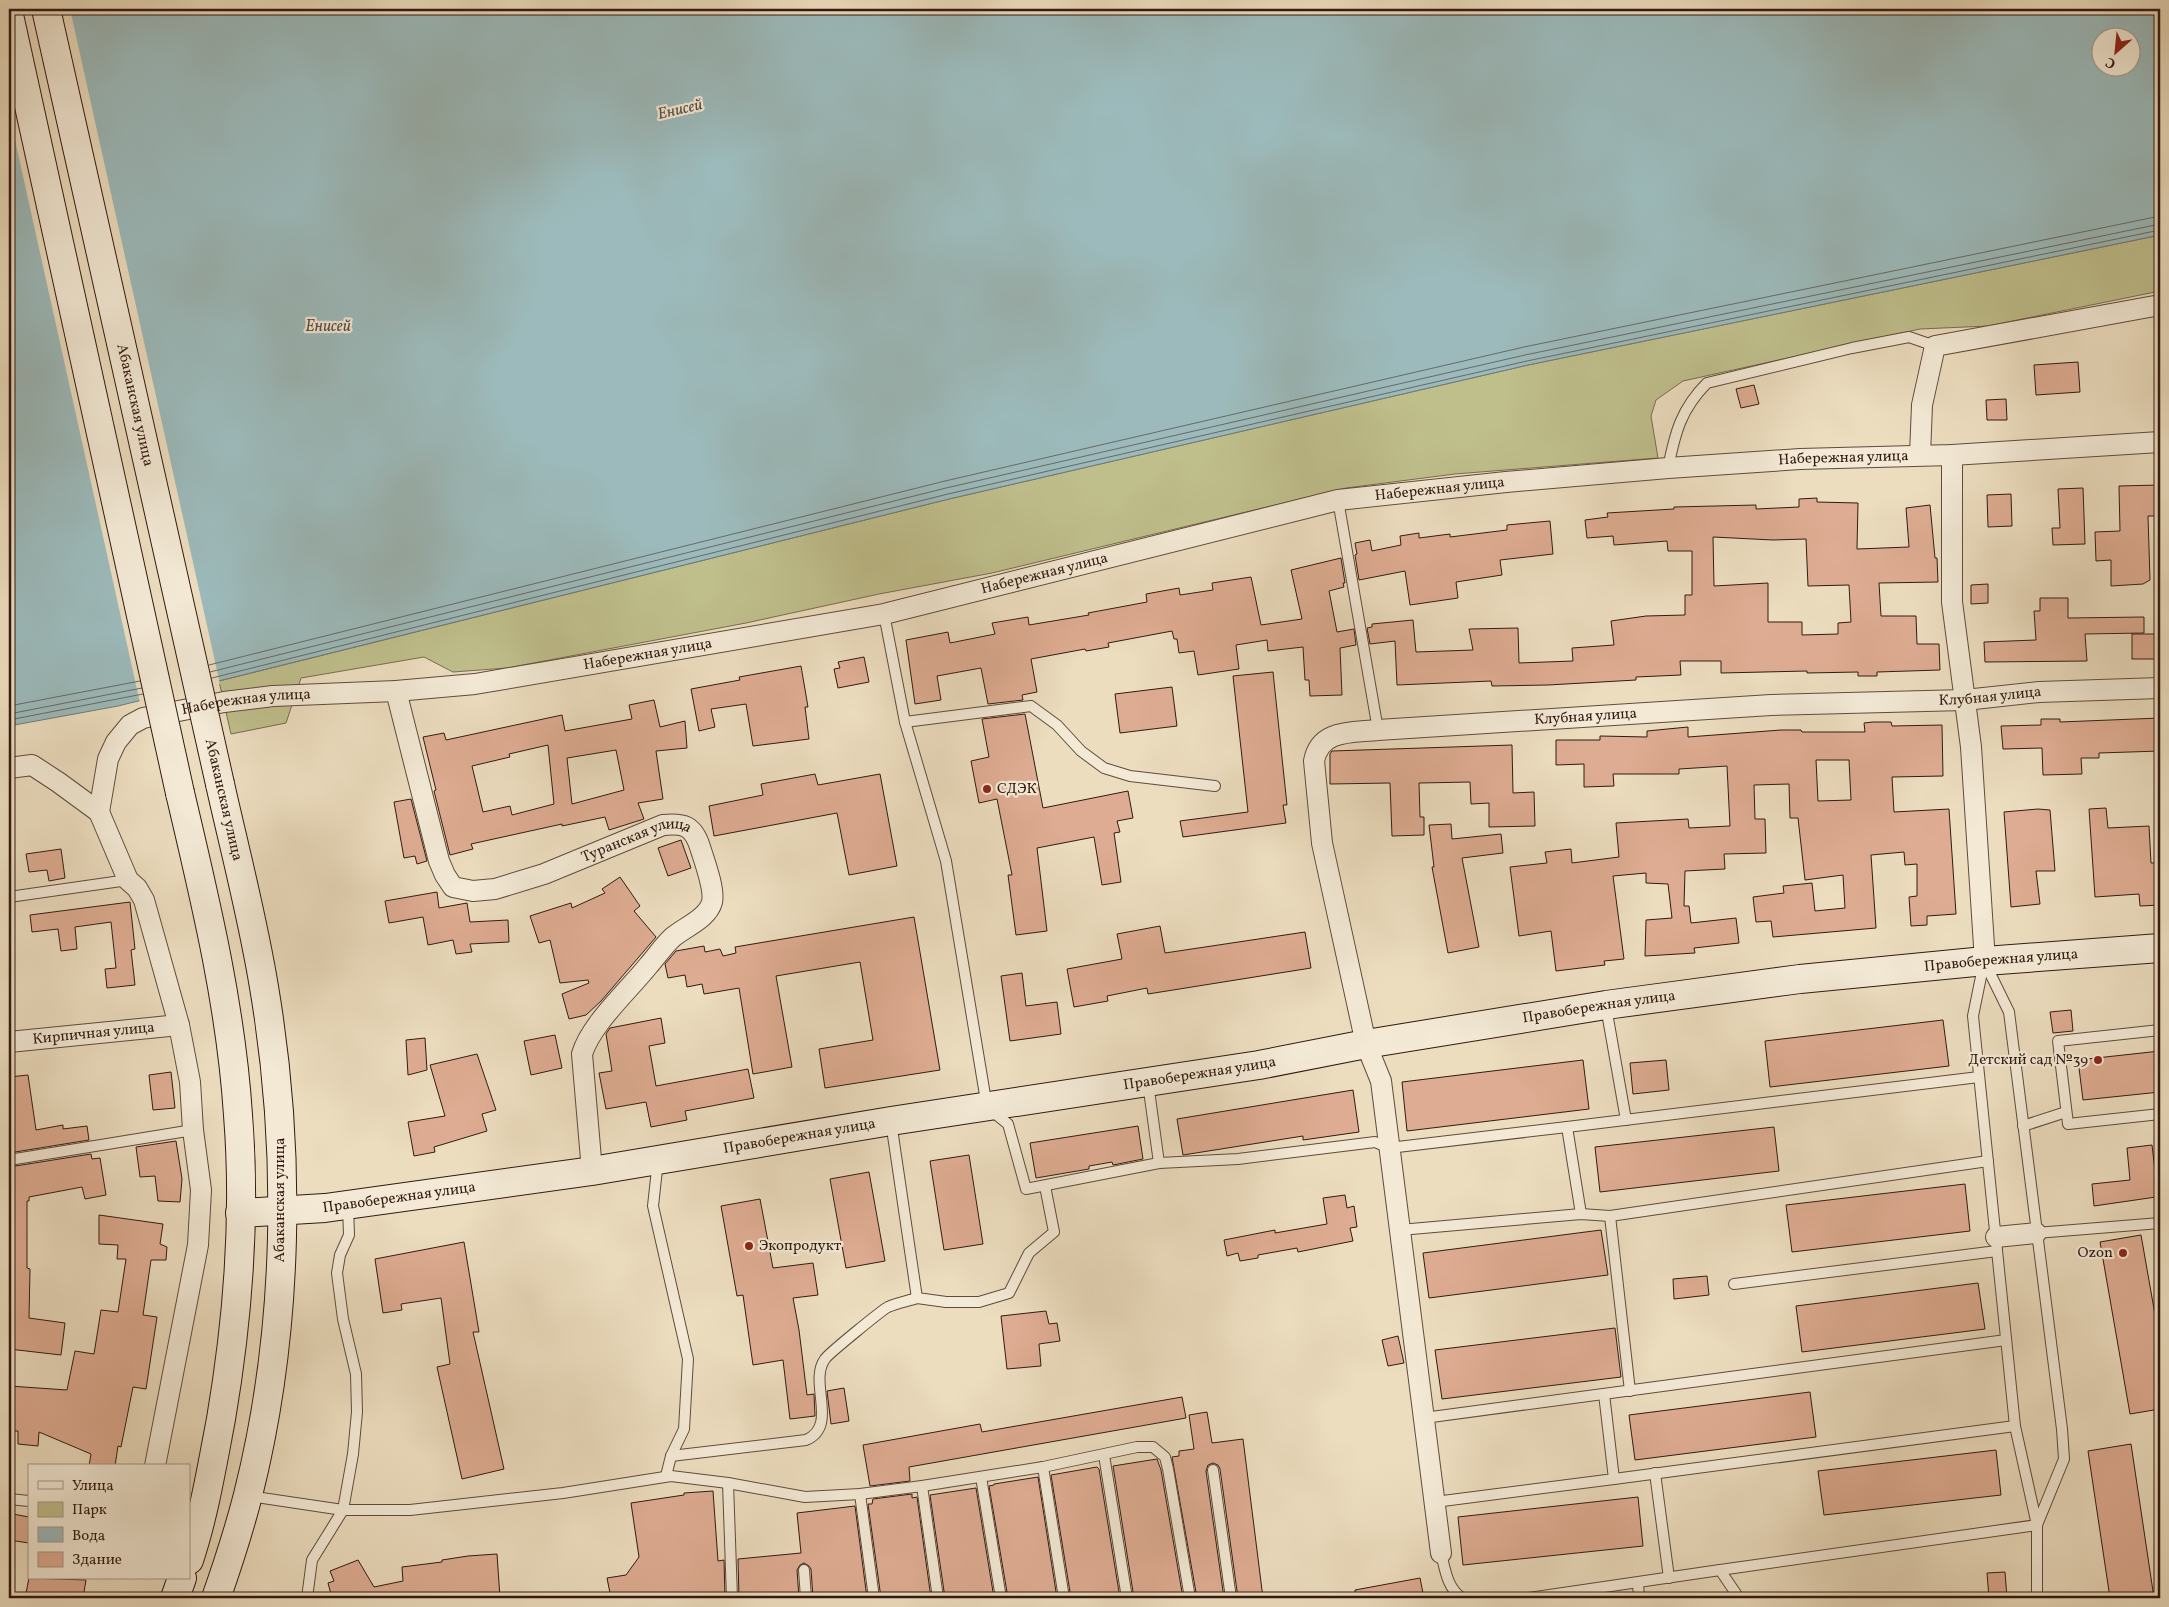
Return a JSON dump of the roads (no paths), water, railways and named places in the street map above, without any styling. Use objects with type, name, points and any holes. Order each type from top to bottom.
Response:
[{"type":"main road","name":"Абаканская улица","points":[[46,9],[264,986],[273,1053],[280,1131],[282,1212],[281,1267],[270,1376],[248,1495],[216,1598]]},
{"type":"main road","points":[[9,15],[215,946],[230,1045],[238,1115],[240,1263],[225,1394],[207,1491],[190,1550]]},
{"type":"main road","name":"Правобережная улица","points":[[240,1213],[282,1212],[348,1205],[592,1171],[891,1121],[1259,1065],[1366,1044],[1606,1005],[1800,979],[1985,961],[2160,948]]},
{"type":"main road","points":[[176,1598],[181,1580]]},
{"type":"street","points":[[1920,455],[1922,405],[1935,346],[2160,305]]},
{"type":"street","name":"Набережная улица","points":[[99,812],[108,760],[116,742],[130,725],[143,718],[224,702],[273,696],[396,692],[475,684],[884,614],[1338,500],[1506,482],[1668,468],[1800,459],[1952,454],[2160,442]]},
{"type":"street","points":[[1952,454],[1952,602],[1971,747],[1985,961]]},
{"type":"street","name":"Клубная улица","points":[[1441,1552],[1381,1081],[1366,1044],[1322,843],[1314,761],[1316,750],[1324,740],[1334,735],[1378,730],[1771,706],[1966,700],[2039,692],[2160,688]]},
{"type":"street","name":"Туранская улица","points":[[396,692],[439,861],[453,887],[473,891],[503,886],[544,874],[663,825],[680,823],[692,830],[697,838],[705,862],[711,892],[712,901],[709,908],[704,914],[672,938],[613,1005],[586,1042],[582,1054],[592,1171]]},
{"type":"street","points":[[9,768],[32,766],[58,782],[99,812],[128,880],[137,888],[144,900],[179,1025],[190,1082],[193,1130],[201,1190],[198,1245],[155,1464]]},
{"type":"street","name":"Кирпичная улица","points":[[9,1042],[179,1025]]},
{"type":"street","points":[[1996,1244],[2036,1232]]},
{"type":"lane","points":[[1668,468],[1676,428],[1693,397],[1707,383],[1852,348],[1909,337],[1935,346]]},
{"type":"lane","points":[[1338,500],[1378,730]]},
{"type":"lane","points":[[884,614],[905,722],[946,862],[987,1107],[1008,1124],[1026,1189],[1160,1164],[1238,1159],[1375,1142],[1390,1148],[1979,1077]]},
{"type":"lane","points":[[905,722],[1031,706],[1057,725],[1081,751],[1104,768],[1130,776],[1215,786]]},
{"type":"lane","points":[[9,897],[128,880]]},
{"type":"lane","points":[[1985,961],[1973,1016],[2015,1426],[2037,1525],[2037,1598]]},
{"type":"lane","points":[[1985,961],[2010,1012],[2064,1460],[2037,1525]]},
{"type":"lane","points":[[1606,1005],[1626,1120]]},
{"type":"lane","points":[[2160,1030],[2058,1041],[2068,1124],[2160,1114]]},
{"type":"lane","points":[[1148,1082],[1160,1164]]},
{"type":"lane","points":[[2023,1126],[2066,1112]]},
{"type":"lane","points":[[891,1121],[918,1298]]},
{"type":"lane","points":[[1567,1127],[1581,1214]]},
{"type":"lane","points":[[9,1160],[193,1130]]},
{"type":"lane","points":[[658,1160],[653,1206],[688,1359],[684,1429],[671,1456],[666,1476]]},
{"type":"lane","points":[[1400,1230],[1581,1214],[1610,1216],[1988,1161]]},
{"type":"lane","points":[[671,1456],[806,1440],[816,1436],[821,1426],[820,1372],[824,1359],[886,1308],[918,1298],[946,1302],[979,1302],[1009,1293],[1030,1253],[1054,1232],[1044,1186]]},
{"type":"lane","points":[[307,1598],[312,1560],[342,1510],[354,1454],[357,1412],[356,1374],[343,1319],[337,1273],[340,1255],[350,1235],[348,1205]]},
{"type":"lane","points":[[1610,1216],[1630,1391]]},
{"type":"lane","points":[[2036,1232],[2160,1223]]},
{"type":"lane","points":[[1734,1284],[1996,1244]]},
{"type":"lane","points":[[1424,1418],[2006,1340]]},
{"type":"lane","points":[[1604,1394],[1614,1479]]},
{"type":"lane","points":[[1435,1502],[2015,1426]]},
{"type":"lane","points":[[248,1495],[342,1510],[410,1510],[562,1493],[666,1476],[728,1483],[805,1497],[860,1494],[922,1486],[1043,1467],[1137,1447],[1153,1447],[1164,1457],[1190,1598]]},
{"type":"lane","points":[[1104,1455],[1127,1598]]},
{"type":"lane","points":[[1043,1467],[1064,1598]]},
{"type":"lane","points":[[1213,1470],[1231,1598]]},
{"type":"lane","points":[[1655,1473],[1669,1578]]},
{"type":"lane","points":[[981,1477],[1001,1598]]},
{"type":"lane","points":[[728,1483],[732,1598]]},
{"type":"lane","points":[[922,1486],[938,1598]]},
{"type":"lane","points":[[860,1494],[874,1598]]},
{"type":"lane","points":[[9,1499],[28,1501]]},
{"type":"lane","points":[[1529,1598],[2037,1525]]},
{"type":"lane","points":[[1441,1552],[1448,1582],[1456,1597]]},
{"type":"lane","points":[[804,1570],[806,1598]]},
{"type":"lane","points":[[1720,1570],[1739,1598]]},
{"type":"lane","points":[[1638,1582],[1639,1598]]},
{"type":"water","name":"Енисей","points":[[9,9],[2160,9],[2160,235],[1528,365],[949,499],[118,706],[9,726]]},
{"type":"place","name":"СДЭК","points":[[987,789]]},
{"type":"place","name":"Детский сад №39","points":[[2098,1060]]},
{"type":"place","name":"Экопродукт","points":[[749,1246]]},
{"type":"place","name":"Ozon","points":[[2123,1253]]}]
